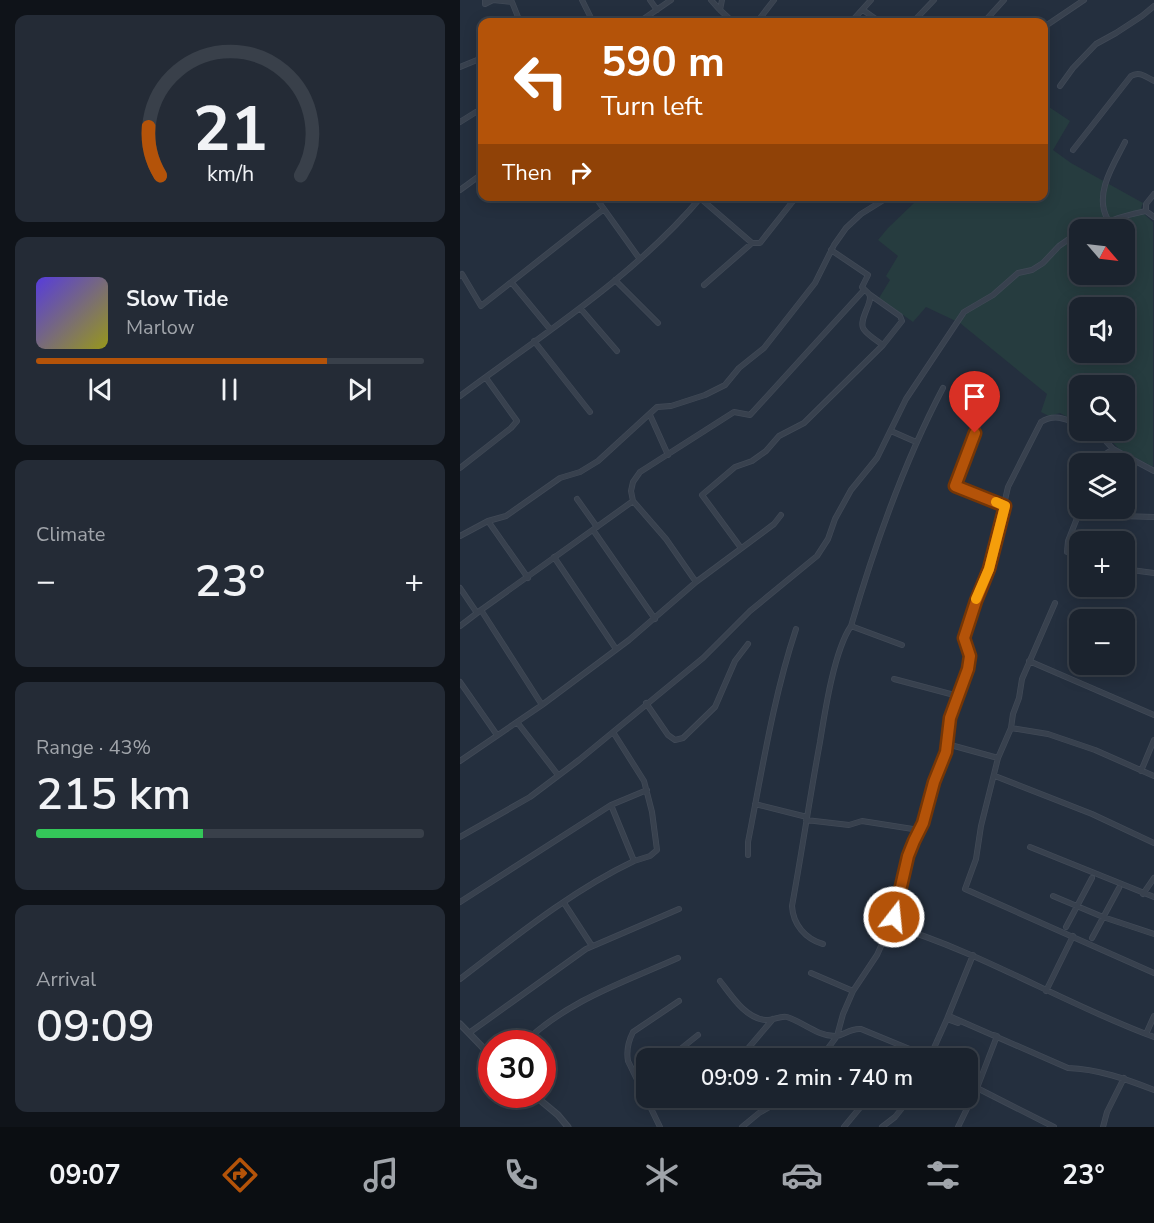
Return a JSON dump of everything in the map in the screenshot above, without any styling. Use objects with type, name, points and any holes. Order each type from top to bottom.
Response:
[{"type":"street","points":[[485,0],[485,4],[493,0],[512,2],[518,18]]},
{"type":"street","points":[[582,0],[591,18]]},
{"type":"street","points":[[650,0],[657,10]]},
{"type":"street","points":[[645,18],[671,0]]},
{"type":"street","points":[[711,0],[728,18]]},
{"type":"street","points":[[720,10],[722,0]]},
{"type":"street","points":[[760,18],[774,0]]},
{"type":"street","points":[[856,18],[871,0]]},
{"type":"street","points":[[917,18],[934,0]]},
{"type":"street","points":[[988,18],[1004,0]]},
{"type":"street","points":[[1048,24],[1084,0]]},
{"type":"street","points":[[1060,86],[1073,68],[1096,44],[1134,22],[1153,6]]},
{"type":"street","points":[[863,10],[874,18]]},
{"type":"street","points":[[460,67],[478,60]]},
{"type":"street","points":[[1073,150],[1130,76],[1135,73],[1141,74],[1153,81]]},
{"type":"street","points":[[460,122],[476,112]]},
{"type":"street","points":[[1107,219],[1103,209],[1104,190],[1113,164],[1125,142]]},
{"type":"street","points":[[460,190],[478,177]]},
{"type":"street","points":[[1153,194],[1146,204],[1146,211],[1153,217]]},
{"type":"street","points":[[598,201],[639,258]]},
{"type":"street","points":[[461,392],[486,378],[615,280],[697,201]]},
{"type":"street","points":[[705,201],[752,243]]},
{"type":"street","points":[[704,285],[752,243],[760,243],[794,201]]},
{"type":"street","points":[[460,536],[488,521],[506,516],[560,478],[580,472],[598,461],[657,407],[671,406],[705,395],[725,385],[739,368],[764,348],[815,283],[831,250],[852,221],[882,201]]},
{"type":"street","points":[[460,276],[462,274],[481,306],[604,209]]},
{"type":"street","points":[[1119,219],[1146,211]]},
{"type":"street","points":[[460,837],[513,808],[558,776],[703,658],[750,611],[817,556],[851,490],[877,458],[906,399],[964,312],[993,295],[1018,273],[1032,270],[1043,264],[1058,246],[1069,239]]},
{"type":"street","points":[[741,548],[702,495],[735,467],[752,461],[766,451],[778,436],[804,423],[883,345],[902,321],[900,316],[864,290],[862,287],[868,274],[831,250]]},
{"type":"street","points":[[615,280],[658,323]]},
{"type":"street","points":[[512,283],[550,329]]},
{"type":"street","points":[[696,582],[666,539],[633,501],[631,491],[633,482],[640,472],[734,412],[750,416],[864,290]]},
{"type":"street","points":[[870,294],[871,299],[865,312],[863,327],[883,345]]},
{"type":"street","points":[[580,308],[617,351]]},
{"type":"street","points":[[534,341],[590,412]]},
{"type":"street","points":[[460,468],[517,421],[486,378]]},
{"type":"street","points":[[823,944],[812,941],[798,926],[793,916],[792,906],[826,706],[836,666],[851,626],[880,531],[916,442],[943,388]]},
{"type":"street","points":[[650,415],[668,455]]},
{"type":"street","points":[[981,417],[955,486],[1005,506]]},
{"type":"street","points":[[828,1048],[837,1036],[853,991],[877,955],[901,892],[908,856],[923,823],[934,782],[943,760],[950,718],[970,656],[964,638],[989,569],[1008,487],[1041,422],[1048,418],[1059,417],[1069,421]]},
{"type":"street","points":[[891,431],[916,442]]},
{"type":"street","points":[[1106,441],[1113,449],[1153,471]]},
{"type":"street","points":[[1107,453],[1113,449]]},
{"type":"street","points":[[577,499],[655,619]]},
{"type":"street","points":[[460,626],[633,501]]},
{"type":"street","points":[[460,761],[542,705],[616,649],[655,619],[696,582],[774,524],[781,515]]},
{"type":"street","points":[[1135,516],[1153,517]]},
{"type":"street","points":[[488,521],[528,578]]},
{"type":"street","points":[[1069,538],[1067,552],[1069,553]]},
{"type":"street","points":[[554,557],[616,649]]},
{"type":"street","points":[[1135,571],[1153,573]]},
{"type":"street","points":[[460,588],[479,611],[542,705]]},
{"type":"street","points":[[1055,603],[1022,679],[1011,728],[998,758],[981,826],[976,860],[965,889],[1153,973]]},
{"type":"street","points":[[851,626],[902,645]]},
{"type":"street","points":[[748,855],[779,689],[796,629]]},
{"type":"street","points":[[646,703],[668,735],[675,740],[683,738],[715,707],[734,661],[748,644]]},
{"type":"street","points":[[1029,661],[1153,715]]},
{"type":"street","points":[[894,679],[958,696]]},
{"type":"street","points":[[460,682],[462,690],[497,735]]},
{"type":"street","points":[[517,722],[558,776]]},
{"type":"street","points":[[1011,728],[1048,734],[1095,750],[1153,776]]},
{"type":"street","points":[[460,979],[564,903],[618,869],[650,856],[657,850],[647,790],[638,770],[613,732]]},
{"type":"street","points":[[1141,771],[1153,740]]},
{"type":"street","points":[[947,744],[998,758]]},
{"type":"street","points":[[995,776],[1092,814],[1153,843]]},
{"type":"street","points":[[460,902],[611,805],[647,790]]},
{"type":"street","points":[[756,804],[807,818],[849,825],[862,821],[919,830]]},
{"type":"street","points":[[611,805],[634,861]]},
{"type":"street","points":[[1030,847],[1153,897]]},
{"type":"street","points":[[1066,927],[1092,878]]},
{"type":"street","points":[[1143,894],[1153,878]]},
{"type":"street","points":[[1092,938],[1119,888]]},
{"type":"street","points":[[1053,896],[1103,917],[1153,934]]},
{"type":"street","points":[[564,903],[592,946]]},
{"type":"street","points":[[469,1033],[592,946],[679,909]]},
{"type":"street","points":[[890,925],[973,955],[1046,991],[1153,1037]]},
{"type":"street","points":[[1046,991],[1073,936]]},
{"type":"street","points":[[934,1048],[973,955]]},
{"type":"street","points":[[539,1030],[576,1004],[603,990],[678,958]]},
{"type":"street","points":[[811,974],[853,991]]},
{"type":"street","points":[[720,981],[746,1011],[763,1020],[786,1016],[816,1031],[837,1036],[852,1028],[861,1029],[906,1048]]},
{"type":"street","points":[[636,1076],[626,1053],[633,1032],[679,1001]]},
{"type":"street","points":[[1146,1034],[1153,1016]]},
{"type":"street","points":[[948,1018],[997,1036],[1068,1068],[1080,1068],[1124,1078],[1153,1090]]},
{"type":"street","points":[[748,1048],[773,1019]]},
{"type":"street","points":[[460,1024],[478,1042]]},
{"type":"street","points":[[682,1048],[698,1035]]},
{"type":"street","points":[[978,1085],[997,1036]]},
{"type":"street","points":[[1103,1127],[1107,1112],[1124,1078]]},
{"type":"street","points":[[978,1089],[1054,1127]]},
{"type":"street","points":[[550,1108],[568,1127]]},
{"type":"street","points":[[651,1108],[660,1127]]},
{"type":"street","points":[[742,1127],[768,1108]]},
{"type":"street","points":[[844,1127],[860,1108]]},
{"type":"street","points":[[882,1127],[902,1108]]},
{"type":"street","points":[[958,1127],[967,1108]]},
{"type":"green space","points":[[1049,107],[1070,121],[1053,150],[1071,163],[1143,203],[1141,208],[1153,222],[1153,467],[1135,457],[1135,453],[1127,453],[1119,449],[1112,441],[1135,441],[1135,375],[1069,375],[1069,418],[1060,413],[1049,416],[1041,412],[1047,394],[960,323],[926,307],[913,322],[879,298],[890,280],[886,276],[898,256],[878,240],[914,203],[912,201],[1048,201],[1048,109]]},
{"type":"slow traffic","points":[[976,599],[989,569],[1005,506],[996,502]]},
{"type":"route","points":[[894,917],[904,882],[908,856],[923,823],[934,782],[946,752],[950,718],[968,669],[970,656],[964,638],[989,569],[1005,506],[955,486],[975,433]]}]
